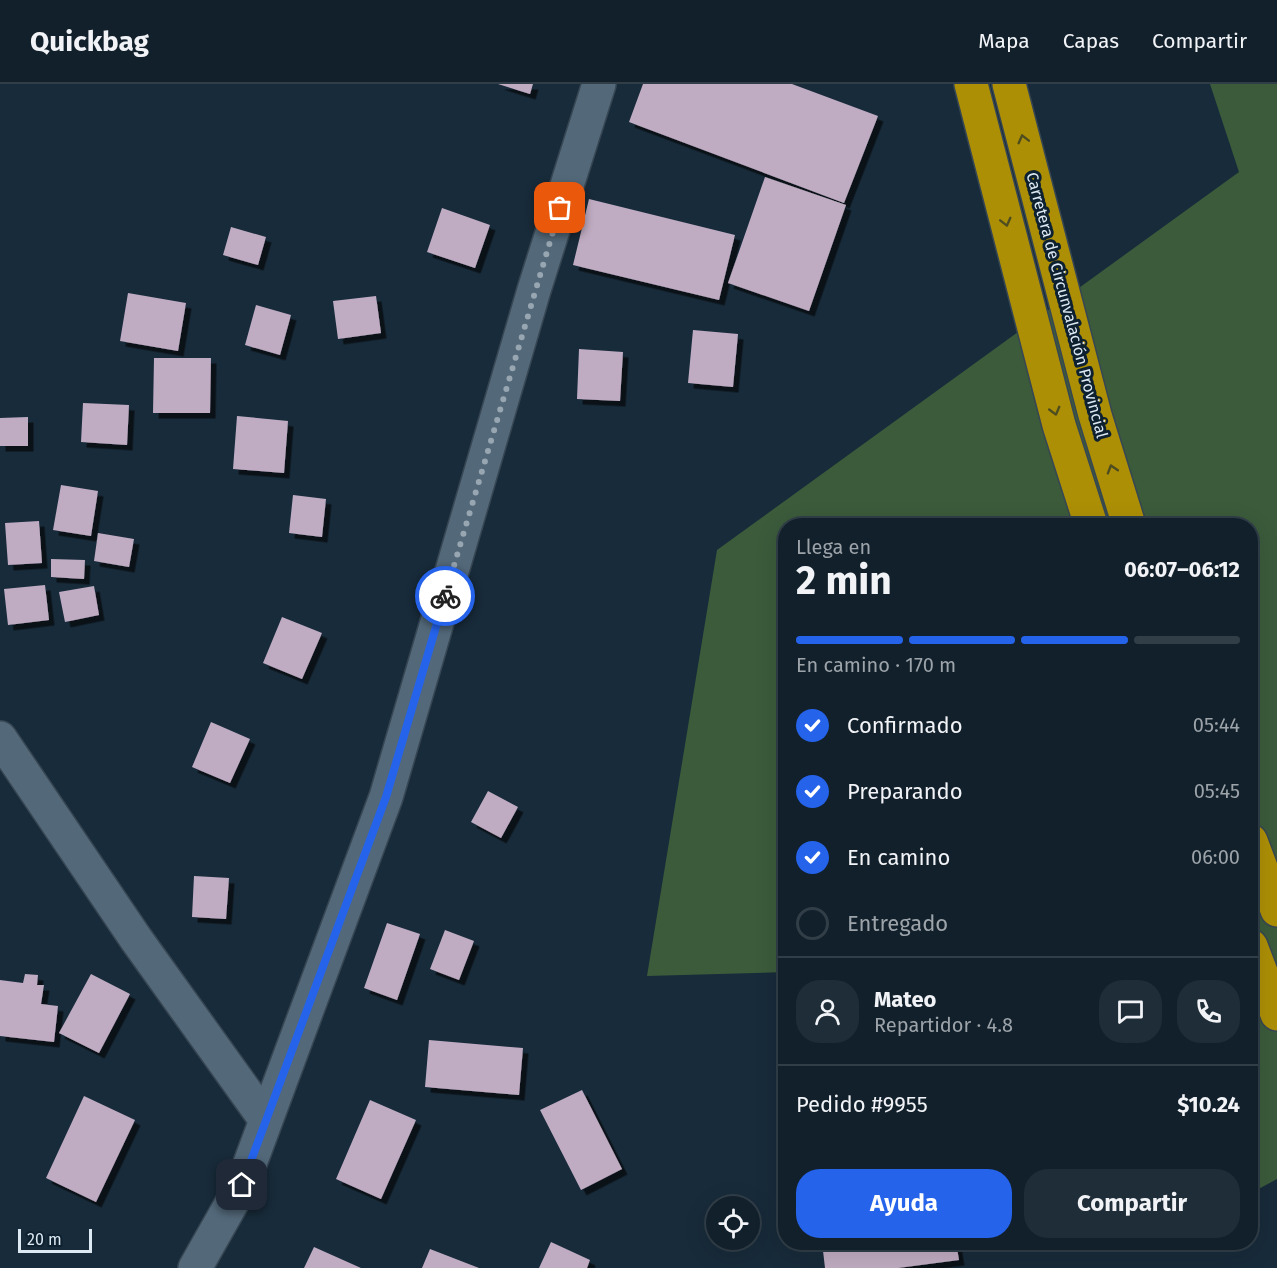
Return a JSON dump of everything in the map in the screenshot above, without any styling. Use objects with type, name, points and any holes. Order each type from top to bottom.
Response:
[{"type":"highway","points":[[971,84],[1059,425],[1088,518]]},
{"type":"highway","name":"Carretera de Circunvalación Provincial","points":[[1009,84],[1095,415],[1127,518]]},
{"type":"highway","points":[[1258,860],[1277,910]]},
{"type":"highway","points":[[1258,964],[1277,1014]]},
{"type":"street","points":[[195,1268],[242,1185],[386,797],[534,290],[599,84]]},
{"type":"street","points":[[0,738],[136,939],[265,1119]]},
{"type":"green space","points":[[1210,84],[1277,84],[1277,1179],[1258,1189],[1258,518],[778,518],[778,972],[647,976],[717,550],[1239,172]]},
{"type":"building","points":[[498,84],[533,84],[530,94]]},
{"type":"building","points":[[643,84],[792,84],[878,116],[844,203],[629,122]]},
{"type":"building","points":[[765,177],[846,205],[809,311],[728,283]]},
{"type":"building","points":[[589,199],[735,235],[719,300],[573,265]]},
{"type":"building","points":[[442,208],[490,225],[475,268],[427,252]]},
{"type":"building","points":[[231,227],[266,237],[258,265],[223,255]]},
{"type":"building","points":[[128,293],[186,303],[178,351],[120,341]]},
{"type":"building","points":[[376,296],[381,333],[338,339],[333,301]]},
{"type":"building","points":[[256,305],[291,315],[280,355],[245,345]]},
{"type":"building","points":[[693,330],[738,334],[733,387],[688,383]]},
{"type":"building","points":[[579,349],[623,352],[620,401],[577,399]]},
{"type":"building","points":[[154,358],[211,358],[210,413],[153,413]]},
{"type":"building","points":[[83,403],[129,405],[127,445],[81,442]]},
{"type":"building","points":[[237,416],[288,421],[284,473],[233,469]]},
{"type":"building","points":[[28,417],[28,446],[0,446],[0,418]]},
{"type":"building","points":[[61,485],[98,491],[91,536],[53,530]]},
{"type":"building","points":[[293,495],[326,499],[322,537],[289,533]]},
{"type":"building","points":[[39,521],[42,563],[8,565],[5,523]]},
{"type":"building","points":[[98,533],[134,539],[129,567],[94,561]]},
{"type":"building","points":[[51,559],[85,560],[84,579],[51,577]]},
{"type":"building","points":[[45,585],[49,620],[8,625],[4,589]]},
{"type":"building","points":[[94,586],[99,615],[65,622],[59,592]]},
{"type":"building","points":[[282,617],[322,633],[302,679],[263,663]]},
{"type":"building","points":[[211,722],[250,739],[230,783],[192,767]]},
{"type":"building","points":[[488,791],[518,807],[501,838],[471,822]]},
{"type":"building","points":[[194,876],[229,878],[226,919],[192,917]]},
{"type":"building","points":[[387,923],[420,934],[397,1000],[364,988]]},
{"type":"building","points":[[445,930],[474,941],[459,980],[430,969]]},
{"type":"building","points":[[25,974],[38,975],[37,985],[44,985],[41,1004],[58,1006],[54,1042],[0,1036],[0,980],[23,983]]},
{"type":"building","points":[[91,974],[130,994],[99,1053],[59,1033]]},
{"type":"building","points":[[429,1040],[523,1048],[519,1095],[425,1087]]},
{"type":"building","points":[[582,1090],[622,1169],[581,1190],[540,1110]]},
{"type":"building","points":[[84,1096],[135,1120],[96,1202],[46,1178]]},
{"type":"building","points":[[370,1100],[416,1120],[381,1199],[336,1179]]},
{"type":"building","points":[[551,1242],[590,1260],[587,1268],[539,1268]]},
{"type":"building","points":[[314,1247],[361,1268],[304,1268]]},
{"type":"building","points":[[430,1249],[479,1268],[422,1268]]},
{"type":"building","points":[[823,1250],[957,1250],[959,1260],[898,1268],[825,1268]]},
{"type":"way so far","points":[[445,596],[560,208]]},
{"type":"route","points":[[242,1185],[386,797],[445,596]]}]
